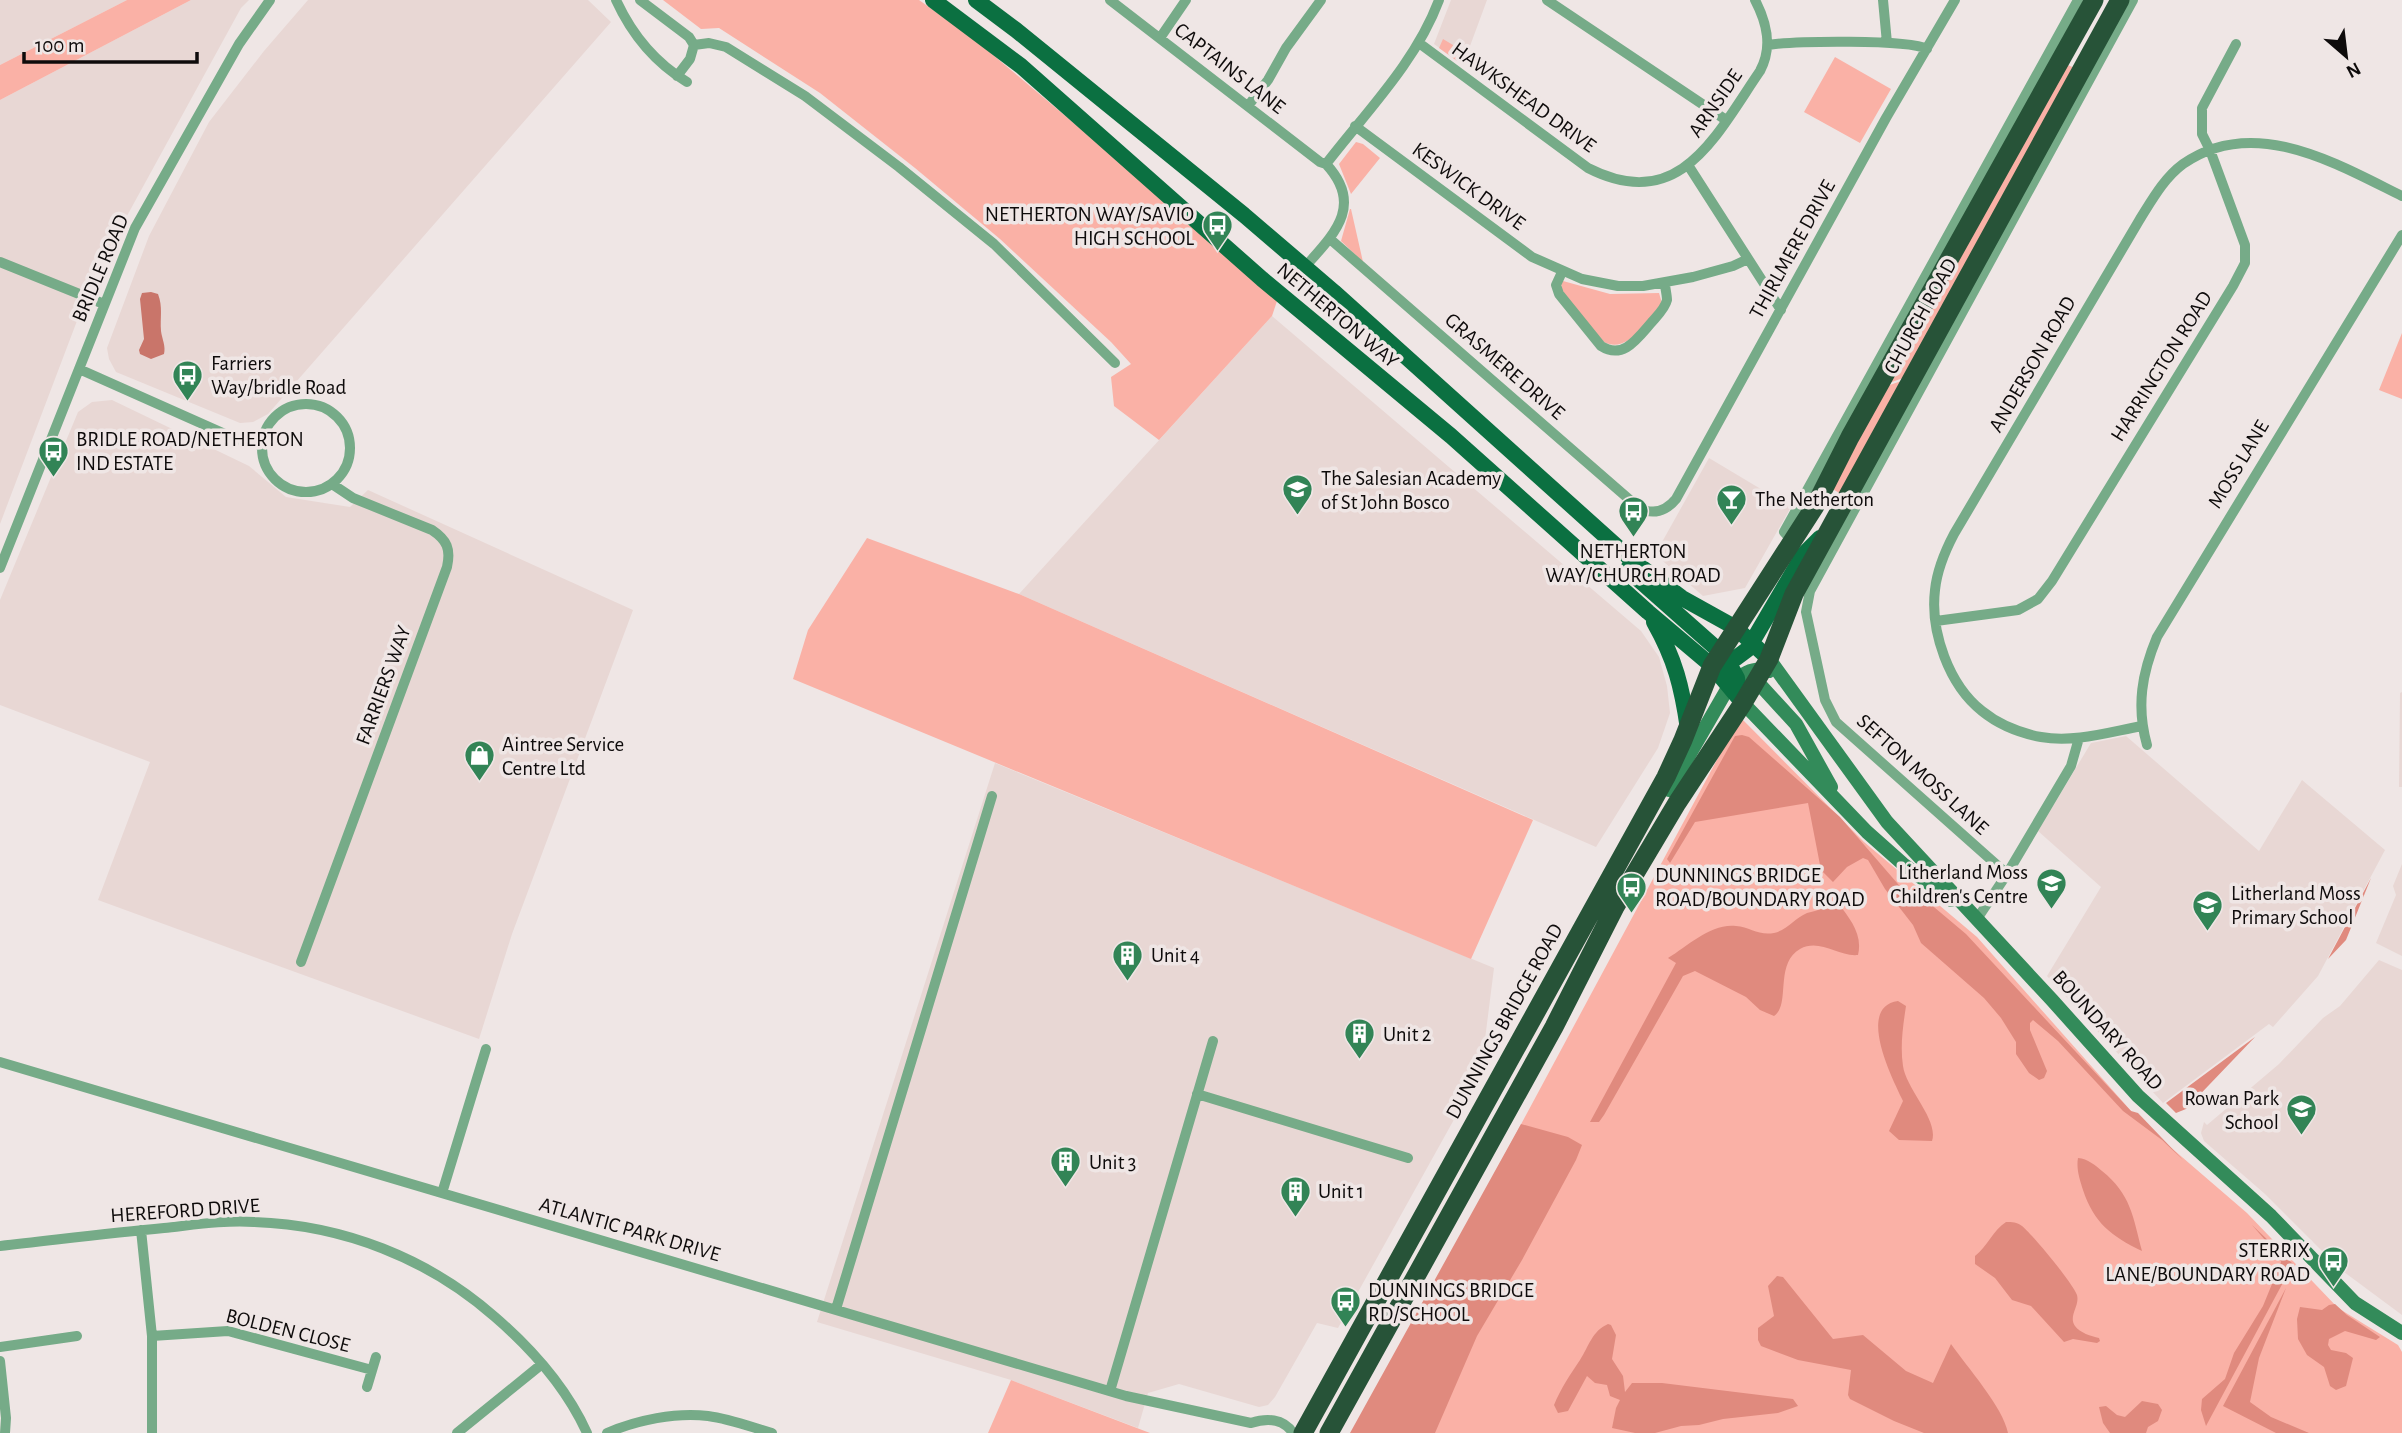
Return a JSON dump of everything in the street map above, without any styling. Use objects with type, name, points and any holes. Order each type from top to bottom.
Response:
[{"type":"highway","name":"CHURCH ROAD","points":[[1744,639],[1748,611],[1815,506],[1850,437],[2094,0]]},
{"type":"highway","name":"CHURCH ROAD","points":[[1751,674],[2120,0]]},
{"type":"highway","name":"DUNNINGS BRIDGE ROAD","points":[[1303,1433],[1666,777],[1716,660],[1744,639]]},
{"type":"highway","name":"DUNNINGS BRIDGE ROAD","points":[[1329,1433],[1554,1027],[1615,907],[1739,705],[1751,674]]},
{"type":"highway","points":[[1316,1433],[1326,1418],[1341,1411]]},
{"type":"main road","name":"NETHERTON WAY","points":[[933,0],[1021,66],[1253,271],[1451,436],[1648,612],[1716,660]]},
{"type":"main road","name":"NETHERTON WAY","points":[[976,0],[1129,120],[1244,215],[1334,292],[1609,539],[1666,586],[1744,639],[1751,674]]},
{"type":"main road","points":[[1744,639],[1803,555],[1829,528]]},
{"type":"main road","points":[[1609,539],[1638,579],[1716,660],[1751,674]]},
{"type":"main road","points":[[1648,612],[1676,665],[1688,729]]},
{"type":"street","name":"BRIDLE ROAD","points":[[0,568],[135,228],[239,44],[270,0]]},
{"type":"street","points":[[616,0],[632,32],[648,52],[682,79],[694,45],[689,37],[640,0]]},
{"type":"street","name":"CAPTAINS LANE","points":[[1110,0],[1326,164]]},
{"type":"street","points":[[1160,38],[1186,0]]},
{"type":"street","points":[[1248,106],[1321,0]]},
{"type":"street","points":[[1304,268],[1341,222],[1345,202],[1339,182],[1326,164],[1419,44],[1439,0]]},
{"type":"street","points":[[1547,0],[1726,120]]},
{"type":"street","points":[[1755,0],[1764,23],[1768,45],[1886,43],[1917,45],[1927,49]]},
{"type":"street","points":[[1883,0],[1886,43]]},
{"type":"street","name":"THIRLMERE DRIVE","points":[[1660,511],[1676,499],[1886,118],[1955,0]]},
{"type":"street","name":"CHURCH ROAD","points":[[1792,541],[1784,532],[2078,0]]},
{"type":"street","name":"CHURCH ROAD","points":[[1805,612],[1810,591],[2133,0]]},
{"type":"street","points":[[694,45],[709,43],[726,47],[805,96],[900,167],[995,244],[1115,363]]},
{"type":"street","name":"HAWKSHEAD DRIVE","points":[[1419,44],[1560,150],[1600,174],[1625,182],[1650,181],[1676,173],[1688,165]]},
{"type":"street","name":"HARRINGTON ROAD","points":[[1936,621],[2018,610],[2038,599],[2052,581],[2245,263],[2245,245],[2202,134],[2202,108],[2236,44]]},
{"type":"street","name":"ARNSIDE","points":[[1768,45],[1765,62],[1760,71],[1703,153],[1688,165],[1781,310]]},
{"type":"street","name":"KESWICK DRIVE","points":[[1355,126],[1532,257],[1582,279],[1618,286],[1643,286],[1733,266],[1748,259]]},
{"type":"street","name":"ANDERSON ROAD","points":[[2079,738],[2043,737],[2013,729],[1982,711],[1959,686],[1944,657],[1936,621],[1934,592],[1941,560],[1954,534],[2159,188],[2183,164],[2210,150],[2238,144],[2264,144],[2302,150],[2402,196]]},
{"type":"street","name":"MOSS LANE","points":[[2147,745],[2142,726],[2145,667],[2157,637],[2402,235]]},
{"type":"street","name":"GRASMERE DRIVE","points":[[1330,239],[1638,507],[1647,512],[1660,511]]},
{"type":"street","points":[[0,262],[104,304]]},
{"type":"street","points":[[1562,272],[1556,285],[1559,294],[1601,346],[1610,350],[1620,351],[1629,347],[1646,330],[1665,305],[1665,283]]},
{"type":"street","points":[[79,369],[243,442],[262,445]]},
{"type":"street","points":[[304,404],[325,408],[337,417],[347,432],[349,460],[342,475],[332,484],[316,492],[300,492],[276,481],[267,469],[262,445],[272,420],[283,410],[304,404]]},
{"type":"street","name":"FARRIERS WAY","points":[[301,962],[450,553],[443,538],[432,530],[353,498],[332,484]]},
{"type":"street","name":"SEFTON MOSS LANE","points":[[1805,612],[1825,700],[1836,722],[2007,874]]},
{"type":"street","points":[[1633,834],[1659,806],[1751,674],[1796,724],[1842,807]]},
{"type":"street","name":"BOUNDARY ROAD","points":[[1751,674],[1789,684],[1887,822],[2138,1096],[2271,1216],[2354,1303],[2401,1332]]},
{"type":"street","name":"BOUNDARY ROAD","points":[[1739,705],[1903,864],[1977,919]]},
{"type":"street","points":[[1977,919],[2071,766],[2079,738],[2142,726]]},
{"type":"street","points":[[836,1309],[992,796]]},
{"type":"street","points":[[1110,1391],[1213,1041]]},
{"type":"street","points":[[442,1194],[486,1049]]},
{"type":"street","name":"ATLANTIC PARK DRIVE","points":[[0,1062],[1110,1391],[1251,1423],[1266,1418],[1272,1419],[1290,1428],[1293,1433]]},
{"type":"street","points":[[1197,1094],[1408,1158]]},
{"type":"street","name":"HEREFORD DRIVE","points":[[0,1246],[141,1230],[253,1222],[313,1228],[370,1243],[426,1268],[469,1296],[509,1329],[542,1364],[570,1403],[587,1433]]},
{"type":"street","points":[[141,1230],[152,1336],[152,1433]]},
{"type":"street","name":"BOLDEN CLOSE","points":[[152,1336],[228,1331],[372,1370]]},
{"type":"street","points":[[0,1347],[76,1336]]},
{"type":"street","name":"BOLDEN CLOSE","points":[[367,1387],[376,1356]]},
{"type":"street","points":[[0,1361],[5,1433]]},
{"type":"street","points":[[457,1433],[542,1364]]},
{"type":"street","points":[[607,1433],[636,1423],[680,1416],[707,1416],[772,1433]]},
{"type":"street","points":[[1251,1423],[1259,1433]]},
{"type":"shaded area","points":[[0,0],[127,0],[0,65]]},
{"type":"shaded area","points":[[127,0],[191,0],[0,100],[0,65]]},
{"type":"shaded area","points":[[191,0],[249,0],[241,8],[94,276],[0,524],[0,100]]},
{"type":"shaded area","points":[[308,0],[588,0],[611,22],[268,414],[253,422],[240,423],[116,372],[107,348],[149,236],[209,122]]},
{"type":"shaded area","points":[[663,0],[919,0],[973,38],[1108,152],[1277,301],[1272,316],[1159,440],[1114,406],[1111,377],[1131,364],[1111,342],[1000,239],[820,93],[719,28],[701,29]]},
{"type":"shaded area","points":[[1451,0],[1487,0],[1463,65],[1434,44]]},
{"type":"shaded area","points":[[1443,39],[1463,51],[1457,61],[1439,48]]},
{"type":"shaded area","points":[[1835,57],[1891,89],[1860,143],[1804,112]]},
{"type":"shaded area","points":[[2065,64],[2075,68],[1906,377],[1889,383]]},
{"type":"shaded area","points":[[1356,142],[1363,144],[1380,158],[1351,194],[1339,164]]},
{"type":"shaded area","points":[[1351,209],[1363,262],[1341,241]]},
{"type":"shaded area","points":[[1563,281],[1610,294],[1659,293],[1662,303],[1629,340],[1613,345],[1604,342],[1562,293]]},
{"type":"shaded area","points":[[142,293],[158,294],[160,299],[161,331],[165,348],[164,354],[151,359],[140,354],[139,350],[144,339],[140,299]]},
{"type":"shaded area","name":"The Salesian Academy of St John Bosco","points":[[1272,316],[1641,631],[1659,657],[1667,686],[1670,713],[1658,748],[1596,847],[1019,594]]},
{"type":"shaded area","points":[[2402,333],[2402,399],[2379,390]]},
{"type":"shaded area","points":[[1904,380],[1841,494],[1831,488],[1887,386]]},
{"type":"shaded area","points":[[112,400],[249,466],[286,497],[350,507],[368,490],[633,610],[512,934],[479,1039],[98,900],[150,762],[0,705],[0,600],[78,412],[92,402]]},
{"type":"shaded area","points":[[1709,458],[1791,507],[1745,588],[1703,596],[1657,556],[1657,551]]},
{"type":"shaded area","points":[[867,538],[1019,594],[1533,820],[1471,959],[793,679],[808,630]]},
{"type":"shaded area","points":[[2402,692],[2402,787],[2399,787],[2400,693]]},
{"type":"shaded area","points":[[1740,717],[1864,842],[1977,937],[2139,1120],[2247,1213],[2338,1308],[2398,1345],[2402,1352],[2402,1433],[1355,1433]]},
{"type":"shaded area","points":[[1735,736],[1749,737],[1840,817],[1904,891],[1912,896],[1922,897],[1966,934],[2131,1111],[2138,1113],[2183,1160],[2162,1140],[2123,1111],[2058,1041],[2033,1020],[2030,1030],[2047,1071],[2044,1078],[2039,1080],[2029,1073],[2016,1054],[2016,1042],[2001,1018],[1984,998],[1921,943],[1913,925],[1885,889],[1868,860],[1863,858],[1847,867],[1833,882],[1821,870],[1808,803],[1695,822],[1670,863],[1667,859]]},
{"type":"shaded area","name":"Litherland Moss Primary School","points":[[2126,736],[2259,851],[2302,780],[2385,850],[2318,976],[2273,1027],[2269,1024],[2163,1103],[2047,976],[2101,887],[2038,831],[2091,743]]},
{"type":"shaded area","points":[[995,763],[1494,968],[1481,1071],[1338,1328],[1317,1323],[1268,1405],[1259,1407],[1179,1384],[1148,1393],[1138,1428],[1011,1380],[817,1322]]},
{"type":"shaded area","points":[[2402,864],[2402,956],[2376,943],[2396,895],[2393,886]]},
{"type":"shaded area","points":[[2371,878],[2346,940],[2328,959]]},
{"type":"shaded area","points":[[1838,903],[1857,934],[1858,955],[1815,946],[1800,949],[1787,964],[1782,1003],[1774,1016],[1760,1010],[1746,997],[1695,971],[1683,976],[1604,1115],[1599,1122],[1590,1122],[1676,963],[1668,958],[1700,936],[1718,928],[1736,926],[1774,933],[1807,913]]},
{"type":"shaded area","name":"Rowan Park School","points":[[2379,960],[2402,970],[2402,1315],[2340,1269],[2265,1194],[2204,1141],[2201,1133],[2204,1122],[2207,1125],[2279,1064],[2323,1018],[2340,1006]]},
{"type":"shaded area","points":[[1898,1001],[1906,1006],[1902,1044],[1905,1075],[1927,1114],[1933,1133],[1932,1141],[1899,1140],[1889,1131],[1903,1101],[1886,1061],[1878,1029],[1880,1016],[1886,1006]]},
{"type":"shaded area","points":[[2255,1037],[2186,1109],[2176,1113],[2166,1103]]},
{"type":"shaded area","points":[[1521,1124],[1568,1137],[1582,1145],[1522,1260],[1477,1336],[1435,1433],[1350,1433]]},
{"type":"shaded area","points":[[2078,1158],[2094,1165],[2119,1188],[2130,1207],[2142,1251],[2121,1240],[2098,1220],[2083,1190]]},
{"type":"shaded area","points":[[2006,1222],[2022,1226],[2060,1270],[2077,1295],[2073,1318],[2075,1326],[2100,1341],[2097,1343],[2073,1339],[2064,1342],[2031,1306],[2012,1300],[1995,1278],[1975,1264],[1975,1256]]},
{"type":"shaded area","points":[[2252,1225],[2293,1264],[2206,1426],[2201,1410],[2202,1399],[2225,1379],[2234,1353],[2263,1306],[2281,1262],[2279,1256]]},
{"type":"shaded area","points":[[1777,1276],[1783,1277],[1833,1339],[1863,1335],[1906,1371],[1933,1383],[1951,1344],[1992,1399],[2008,1433],[1924,1433],[1850,1399],[1848,1395],[1851,1370],[1798,1360],[1761,1346],[1758,1328],[1774,1316],[1768,1286]]},
{"type":"shaded area","points":[[2286,1288],[2259,1358],[2250,1402],[2271,1417],[2309,1433],[2276,1433],[2223,1406]]},
{"type":"shaded area","points":[[2335,1304],[2380,1337],[2376,1340],[2345,1331],[2329,1339],[2331,1350],[2346,1353],[2353,1358],[2346,1386],[2336,1390],[2330,1386],[2324,1367],[2307,1355],[2298,1339],[2297,1319],[2300,1307],[2322,1310]]},
{"type":"shaded area","points":[[1608,1324],[1616,1335],[1612,1359],[1623,1376],[1625,1392],[1632,1383],[1662,1383],[1793,1399],[1798,1406],[1778,1413],[1723,1419],[1655,1433],[1635,1433],[1612,1428],[1620,1400],[1610,1396],[1607,1385],[1595,1383],[1587,1376],[1568,1411],[1558,1413],[1554,1405],[1563,1387],[1594,1335]]},
{"type":"shaded area","points":[[1011,1380],[1150,1433],[988,1433]]},
{"type":"shaded area","points":[[2142,1401],[2158,1404],[2162,1410],[2158,1421],[2148,1427],[2146,1433],[2110,1433],[2103,1423],[2099,1407],[2106,1406],[2117,1415],[2125,1417]]},
{"type":"place","name":"NETHERTON WAY/SAVIO HIGH SCHOOL","points":[[1217,253]]},
{"type":"place","name":"Farriers Way/bridle Road","points":[[188,402]]},
{"type":"place","name":"BRIDLE ROAD/NETHERTON IND ESTATE","points":[[53,478]]},
{"type":"place","name":"The Salesian Academy of St John Bosco","points":[[1298,517]]},
{"type":"place","name":"The Netherton","points":[[1732,526]]},
{"type":"place","name":"NETHERTON WAY/CHURCH ROAD","points":[[1633,538]]},
{"type":"place","name":"Aintree Service Centre Ltd","points":[[479,783]]},
{"type":"place","name":"Litherland Moss Children's Centre","points":[[2051,911]]},
{"type":"place","name":"DUNNINGS BRIDGE ROAD/BOUNDARY ROAD","points":[[1632,914]]},
{"type":"place","name":"Litherland Moss Primary School","points":[[2208,932]]},
{"type":"place","name":"Unit 4","points":[[1128,982]]},
{"type":"place","name":"Unit 2","points":[[1360,1061]]},
{"type":"place","name":"Rowan Park School","points":[[2302,1137]]},
{"type":"place","name":"Unit 3","points":[[1066,1189]]},
{"type":"place","name":"Unit 1","points":[[1295,1218]]},
{"type":"place","name":"STERRIX LANE/BOUNDARY ROAD","points":[[2333,1289]]},
{"type":"place","name":"DUNNINGS BRIDGE RD/SCHOOL","points":[[1345,1329]]}]
